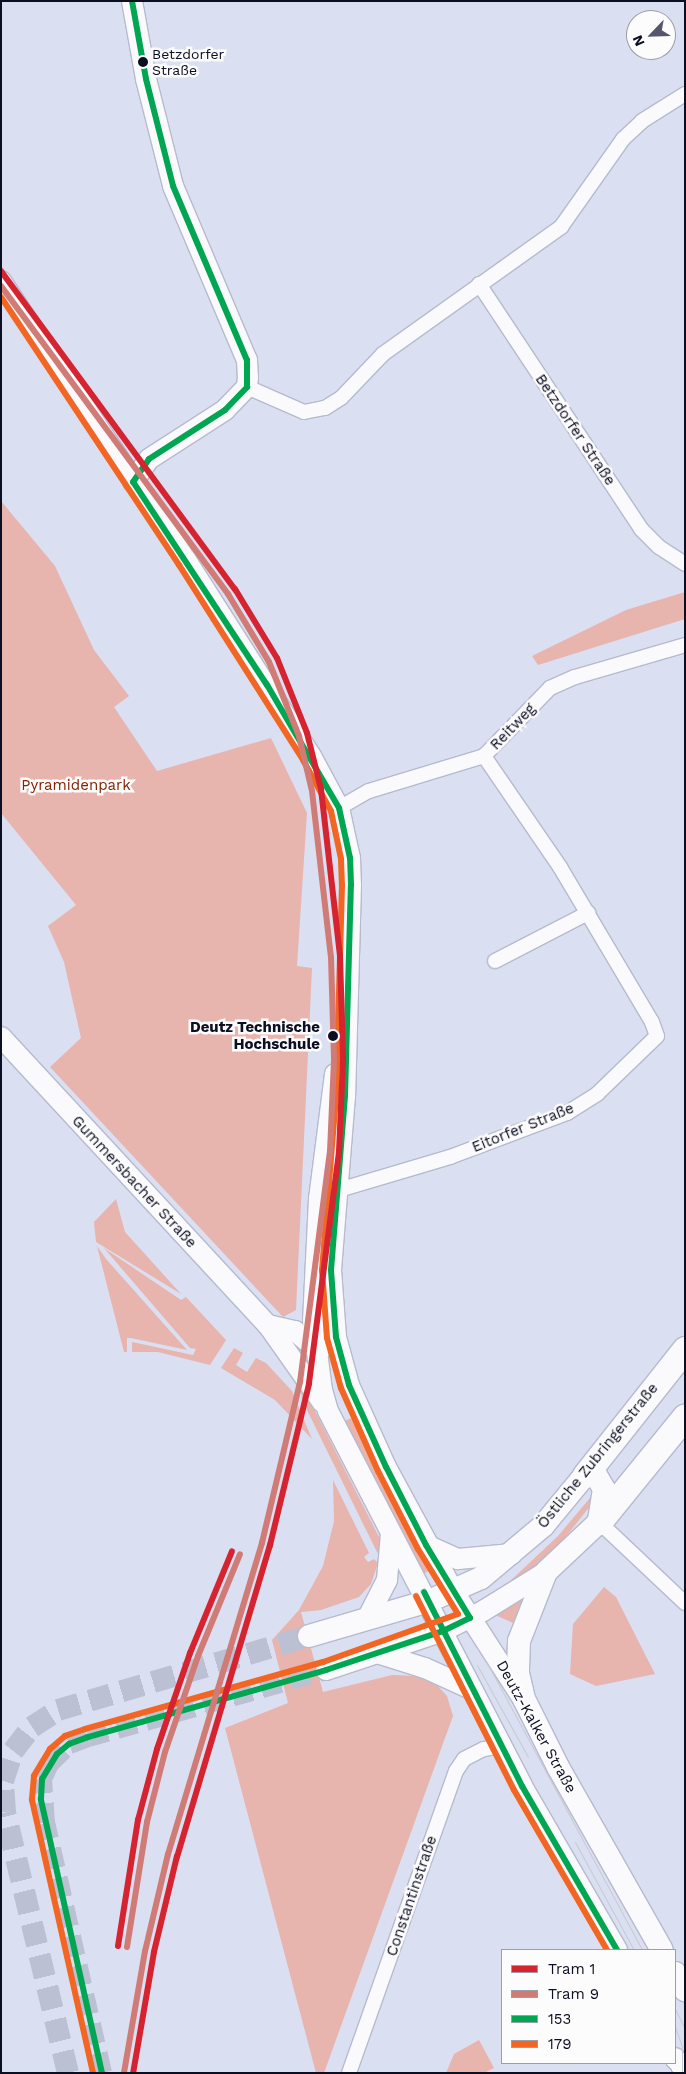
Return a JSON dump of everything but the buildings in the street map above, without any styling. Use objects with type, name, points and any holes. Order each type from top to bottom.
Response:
[{"type":"highway","name":"Östliche Zubringerstraße","points":[[585,1475],[685,1350]]},
{"type":"highway","points":[[599,1522],[685,1416]]},
{"type":"main road","points":[[132,1],[148,88],[173,186],[248,360],[248,387],[225,410],[149,459],[133,482]]},
{"type":"main road","name":"Deutz-Kalker Straße","points":[[1,281],[267,685],[340,808],[349,850],[351,885],[346,1041],[338,1188],[331,1270],[333,1314],[349,1386],[386,1467],[426,1545],[470,1618],[524,1699],[558,1767],[661,1949]]},
{"type":"main road","points":[[112,450],[134,453],[164,450]]},
{"type":"main road","name":"Gummersbacher Straße","points":[[1,1037],[268,1326],[328,1410]]},
{"type":"main road","name":"Deutz-Kalker Straße","points":[[346,1041],[333,1082],[319,1199],[312,1321],[328,1410],[429,1601],[471,1689],[616,1949]]},
{"type":"main road","points":[[268,1326],[295,1331],[316,1349],[349,1386]]},
{"type":"main road","points":[[326,1670],[443,1631],[470,1618],[546,1572],[599,1522],[604,1489],[597,1477],[585,1475]]},
{"type":"main road","name":"Östliche Zubringerstraße","points":[[309,1636],[429,1601],[454,1592],[481,1578],[512,1554],[543,1526],[585,1475]]},
{"type":"main road","points":[[367,1619],[387,1580],[391,1531]]},
{"type":"main road","points":[[426,1545],[458,1559],[512,1554]]},
{"type":"main road","points":[[524,1699],[518,1673],[519,1641],[546,1572]]},
{"type":"main road","points":[[377,1653],[425,1668],[471,1689]]},
{"type":"main road","points":[[676,1974],[685,1990]]},
{"type":"main road","points":[[676,2059],[685,2070]]},
{"type":"street","points":[[248,387],[304,412],[325,408],[341,398],[374,363],[479,284],[561,227],[623,139],[642,121],[685,94]]},
{"type":"street","name":"Betzdorfer Straße","points":[[479,284],[641,529],[659,547],[685,564]]},
{"type":"street","name":"Reitweg","points":[[340,808],[369,792],[484,756],[550,688],[575,677],[685,645]]},
{"type":"street","name":"Eitorfer Straße","points":[[319,1199],[338,1188],[450,1157],[567,1113],[597,1094],[647,1049],[657,1036],[652,1022],[560,866],[484,756]]},
{"type":"street","points":[[495,961],[588,912]]},
{"type":"street","points":[[599,1522],[685,1603]]},
{"type":"street","name":"Constantinstraße","points":[[349,2073],[456,1771],[464,1759],[484,1749],[502,1746]]},
{"type":"green space","name":"Pyramidenpark","points":[[1,501],[55,566],[94,650],[129,696],[114,707],[157,771],[271,738],[307,813],[297,966],[312,968],[296,1310],[283,1317],[50,1067],[81,1038],[64,962],[48,926],[76,905],[1,813]]},
{"type":"green space","points":[[685,592],[685,619],[538,665],[532,656],[626,610]]},
{"type":"green space","points":[[116,1199],[125,1232],[181,1294],[96,1242],[94,1222]]},
{"type":"green space","points":[[97,1246],[106,1259],[187,1350],[127,1338],[127,1352],[124,1352]]},
{"type":"green space","points":[[104,1248],[181,1300],[186,1297],[226,1340],[210,1365],[158,1352],[132,1352],[132,1342],[193,1355],[196,1349],[190,1348]]},
{"type":"green space","points":[[234,1348],[243,1353],[236,1365],[247,1372],[256,1358],[266,1363],[292,1391],[312,1439],[275,1400],[221,1368]]},
{"type":"green space","points":[[301,1391],[312,1405],[382,1543],[385,1560],[377,1552],[302,1400]]},
{"type":"green space","points":[[351,1418],[431,1570],[423,1574],[345,1421]]},
{"type":"green space","points":[[333,1480],[369,1553],[364,1557],[368,1562],[374,1559],[378,1563],[371,1584],[359,1597],[321,1610],[301,1612],[323,1692],[392,1675],[416,1676],[438,1686],[447,1696],[453,1716],[324,2073],[316,2073],[225,1728],[288,1703],[272,1640],[299,1610],[323,1566],[334,1521]]},
{"type":"green space","points":[[595,1492],[598,1496],[553,1553],[537,1568],[506,1585],[558,1536]]},
{"type":"green space","points":[[604,1587],[616,1597],[655,1674],[596,1686],[570,1674],[573,1624]]},
{"type":"green space","points":[[521,1598],[525,1598],[518,1625],[495,1615]]},
{"type":"green space","points":[[479,2040],[494,2068],[484,2073],[446,2073],[454,2054]]},
{"type":"tunnel","points":[[68,2073],[5,1812],[3,1781],[13,1751],[32,1727],[58,1710],[309,1636]]},
{"type":"tunnel","points":[[102,2073],[45,1823],[42,1779],[49,1764],[69,1744],[88,1737],[326,1670]]},
{"type":"tram line","name":"1","points":[[1,271],[235,589],[277,658],[307,733],[321,789],[340,956],[343,1060],[339,1152],[309,1384],[270,1545],[177,1856],[154,1952],[133,2073]]},
{"type":"tram line","name":"9","points":[[1,286],[228,594],[269,662],[299,736],[312,791],[331,957],[334,1060],[330,1151],[300,1382],[262,1543],[168,1854],[145,1951],[124,2072]]},
{"type":"tram line","name":"1","points":[[118,1946],[138,1820],[157,1749],[190,1653],[232,1551]]},
{"type":"tram line","name":"9","points":[[127,1947],[147,1822],[165,1752],[198,1656],[240,1554]]},
{"type":"tram line","points":[[486,1661],[641,1949]]},
{"type":"tram line","points":[[477,1665],[528,1757]]},
{"type":"tram line","points":[[575,1842],[633,1949]]},
{"type":"tram line","points":[[676,2011],[685,2029]]},
{"type":"tram line","points":[[676,2030],[682,2046],[682,2073]]},
{"type":"transit line","name":"153","points":[[132,1],[146,79],[173,186],[247,360],[247,387]]},
{"type":"transit line","name":"179","points":[[1,297],[179,565],[303,760],[331,811],[341,859],[342,885],[336,1096],[322,1270],[327,1338],[341,1388],[378,1471],[418,1549],[458,1614],[323,1662],[85,1729],[65,1736],[50,1749],[34,1776],[32,1800],[93,2073]]},
{"type":"transit line","name":"153","points":[[133,482],[149,459],[225,410],[247,387]]},
{"type":"transit line","name":"153","points":[[102,2073],[41,1799],[42,1779],[57,1754],[69,1744],[88,1737],[326,1670],[443,1631],[470,1618],[426,1545],[386,1467],[349,1385],[336,1337],[331,1270],[345,1096],[351,885],[350,858],[339,808],[267,685],[133,482]]},
{"type":"transit line","name":"153","points":[[424,1592],[522,1786],[616,1949]]},
{"type":"transit line","name":"179","points":[[416,1596],[514,1790],[606,1949]]},
{"type":"place","name":"Betzdorfer Straße","points":[[143,62]]},
{"type":"place","name":"Deutz Technische Hochschule","points":[[333,1036]]}]
